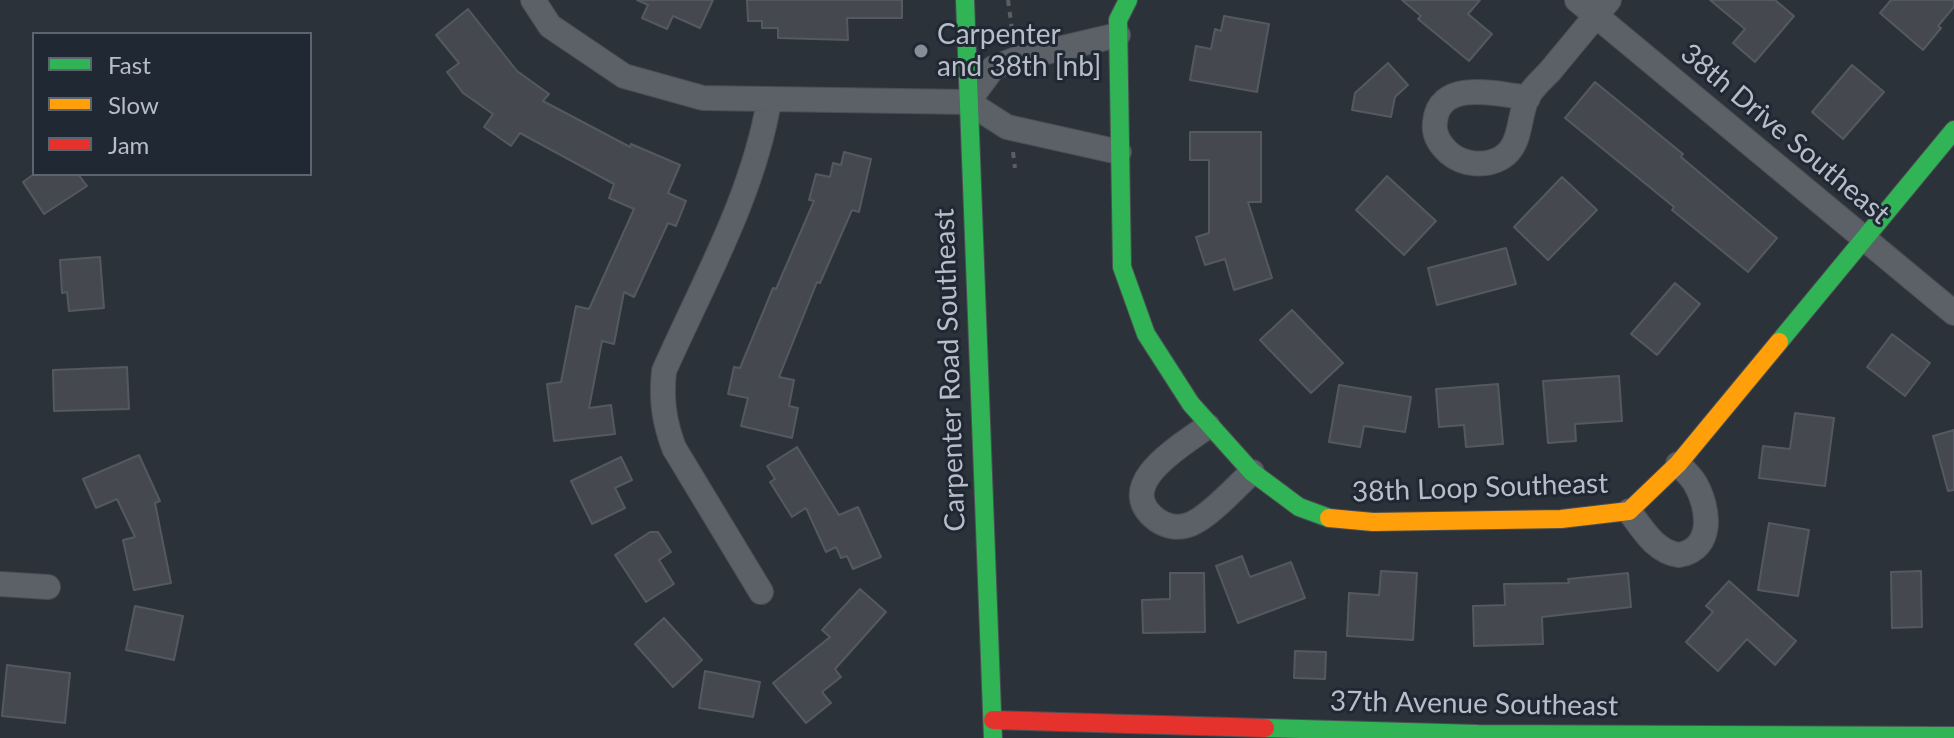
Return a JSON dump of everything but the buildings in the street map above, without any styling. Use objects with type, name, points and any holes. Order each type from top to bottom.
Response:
[{"type":"street","points":[[533,0],[550,26],[624,76],[703,98],[968,102],[1007,127],[1119,152],[1118,20],[1128,0]]},
{"type":"street","name":"Carpenter Road Southeast","points":[[965,0],[993,729]]},
{"type":"street","name":"38th Drive Southeast","points":[[1577,0],[1602,8],[1863,238],[1954,313]]},
{"type":"street","points":[[1528,98],[1602,8]]},
{"type":"street","points":[[968,102],[993,68],[1016,59],[1118,35]]},
{"type":"street","points":[[761,592],[674,448],[664,423],[661,397],[664,371],[751,176],[769,101]]},
{"type":"street","name":"38th Loop Southeast","points":[[1119,152],[1122,267],[1146,334],[1208,426],[1252,472],[1299,507],[1335,520],[1561,519],[1629,511],[1678,464],[1954,130]]},
{"type":"street","points":[[1208,426],[1155,465],[1146,476],[1142,490],[1144,505],[1153,517],[1165,525],[1180,528],[1194,524],[1252,472]]},
{"type":"street","points":[[1629,511],[1663,550],[1679,555],[1695,549],[1706,530],[1703,498],[1693,479],[1678,464]]},
{"type":"street","points":[[0,584],[48,587]]},
{"type":"street","name":"37th Avenue Southeast","points":[[993,729],[1954,736]]},
{"type":"path","points":[[1008,0],[1013,39]]},
{"type":"traffic: fast","points":[[965,0],[993,738]]},
{"type":"traffic: fast","points":[[1128,0],[1118,20],[1122,267],[1146,334],[1191,404],[1252,472],[1299,507],[1329,518]]},
{"type":"traffic: fast","points":[[1779,342],[1954,130]]},
{"type":"traffic: fast","points":[[1265,728],[1478,734],[1954,736]]},
{"type":"traffic: slow","points":[[1329,518],[1373,522],[1561,519],[1629,511],[1678,464],[1779,342]]},
{"type":"traffic: jam","points":[[993,720],[1265,728]]},
{"type":"place","name":"Carpenter and 38th [nb]","points":[[921,51]]}]
